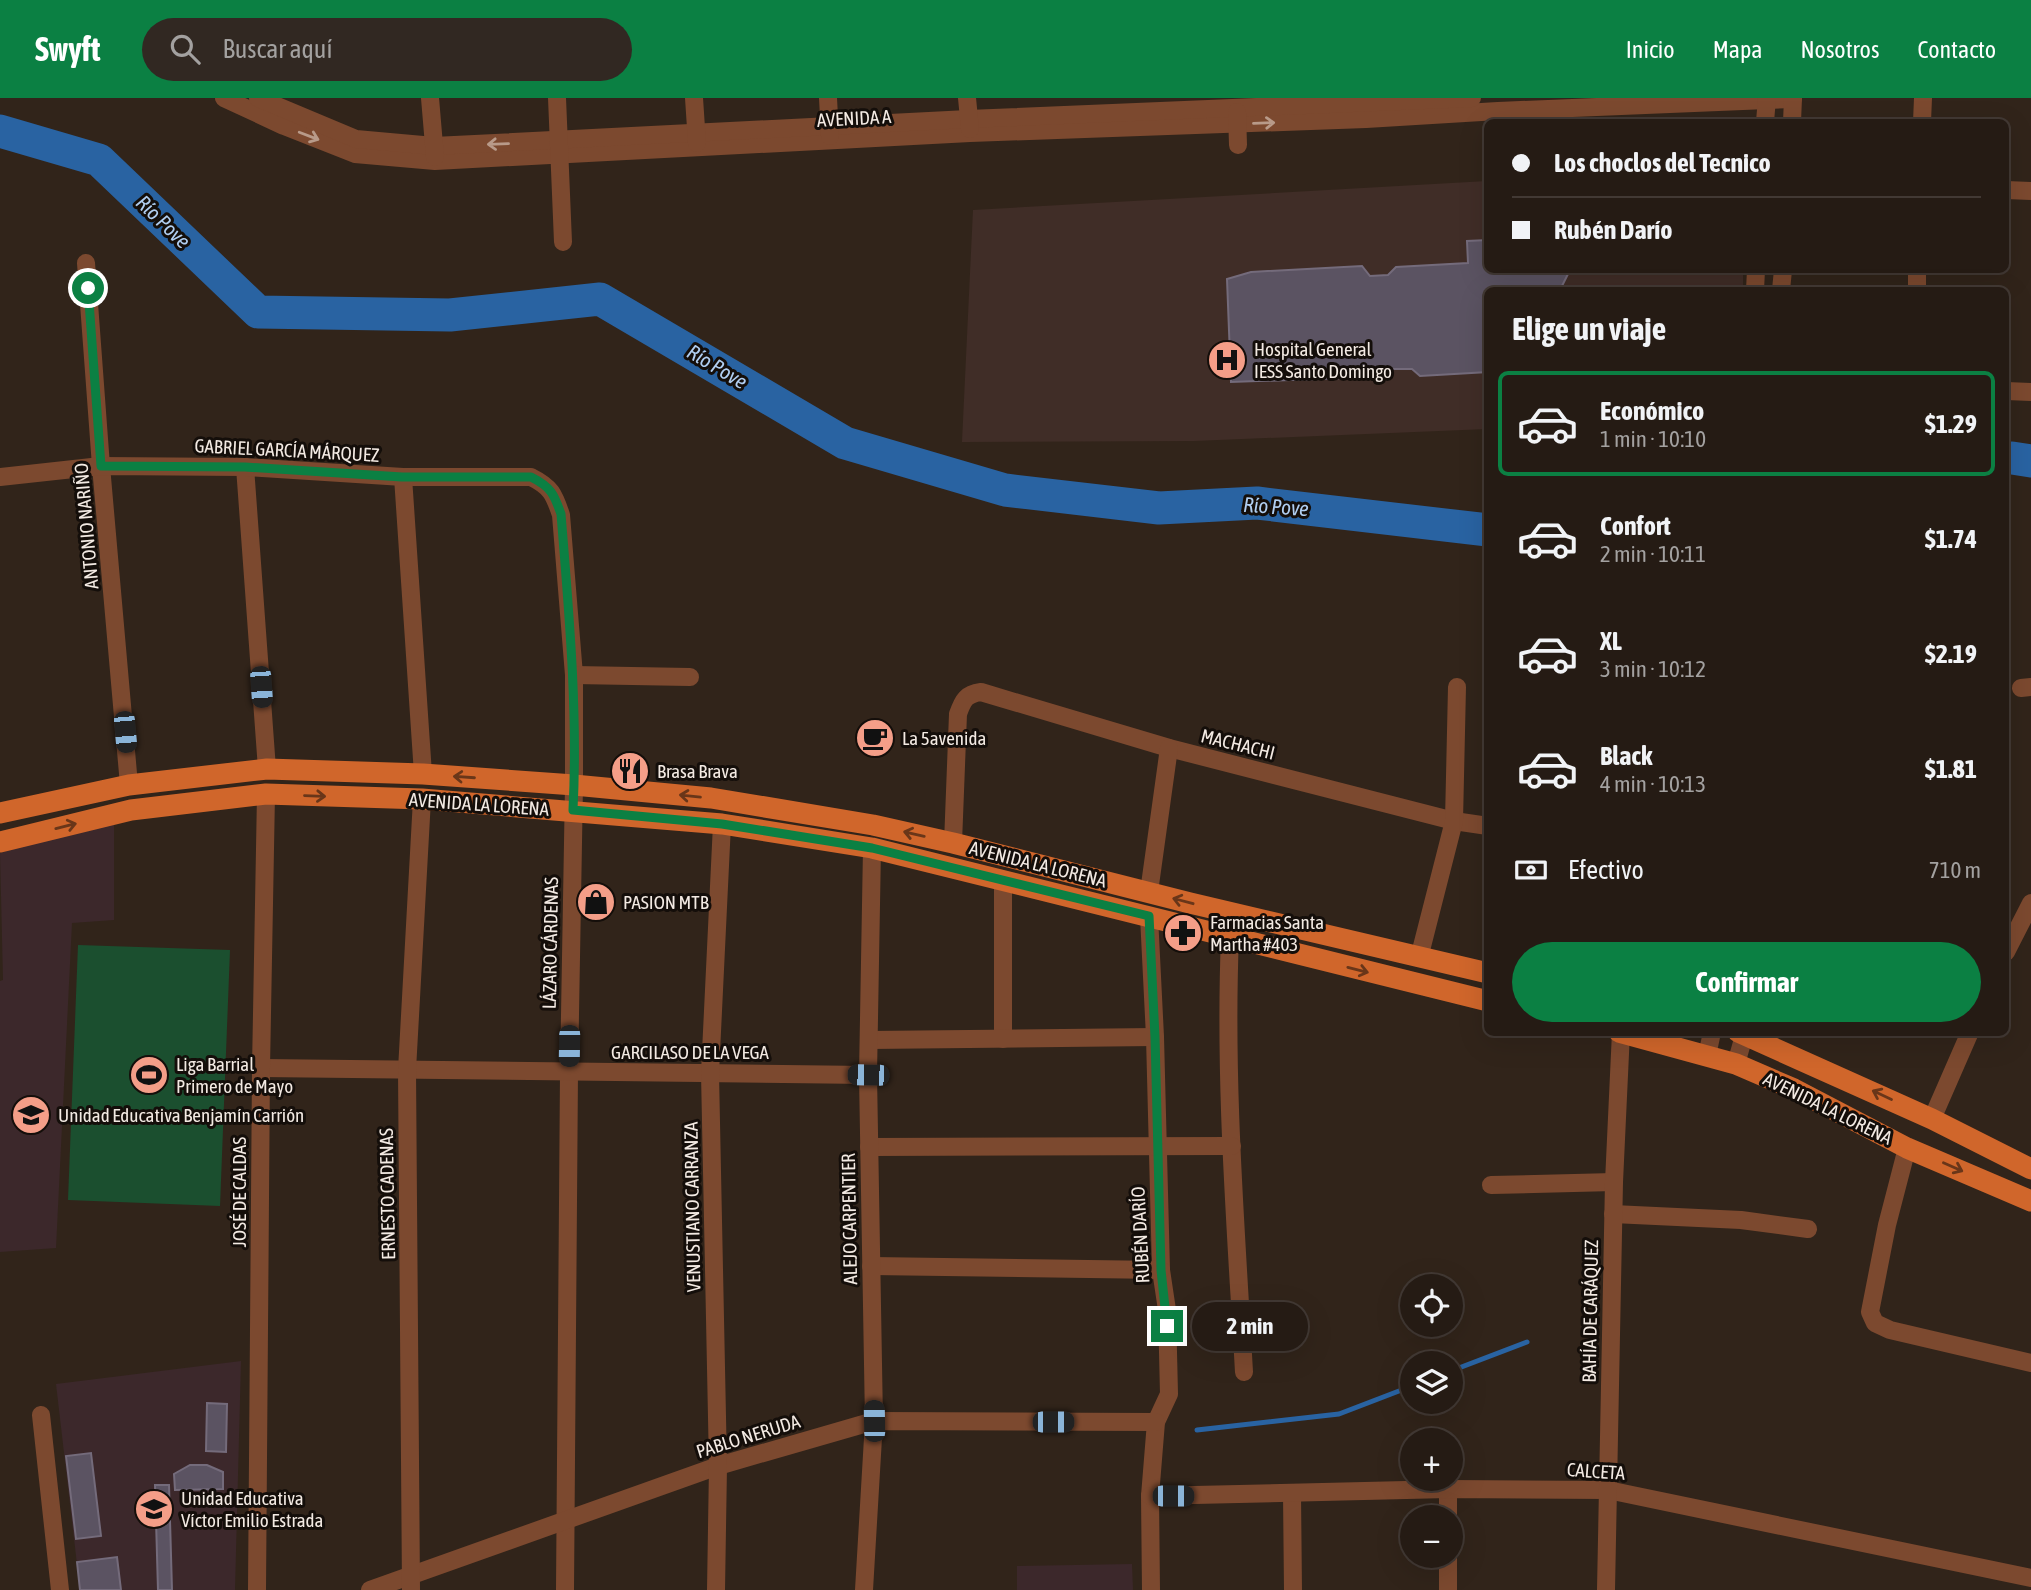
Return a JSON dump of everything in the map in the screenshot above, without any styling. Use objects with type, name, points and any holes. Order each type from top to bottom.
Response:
[{"type":"main road","name":"AVENIDA LA LORENA","points":[[0,813],[130,785],[267,769],[423,774],[711,798],[873,825],[953,843],[1484,972]]},
{"type":"main road","name":"AVENIDA LA LORENA","points":[[0,842],[131,810],[266,794],[422,799],[722,824],[872,848],[1484,1000]]},
{"type":"main road","name":"AVENIDA LA LORENA","points":[[1631,1036],[1736,1064],[1794,1089],[1908,1148],[2031,1201]]},
{"type":"main road","name":"AVENIDA LA LORENA","points":[[1750,1036],[1932,1119],[2031,1169]]},
{"type":"street","name":"AVENIDA A","points":[[224,98],[283,111]]},
{"type":"street","name":"AVENIDA A","points":[[258,98],[355,154],[434,154],[830,134],[969,126],[1100,114],[1793,99]]},
{"type":"street","points":[[430,98],[434,154]]},
{"type":"street","points":[[557,98],[563,242]]},
{"type":"street","points":[[694,98],[697,141]]},
{"type":"street","points":[[828,98],[830,134]]},
{"type":"street","points":[[967,98],[969,126]]},
{"type":"street","name":"AVENIDA A","points":[[1365,107],[1472,98]]},
{"type":"street","points":[[1922,119],[1923,98]]},
{"type":"street","points":[[1765,119],[1767,99]]},
{"type":"street","points":[[1792,119],[1793,99]]},
{"type":"street","points":[[1237,110],[1238,145]]},
{"type":"street","points":[[2009,190],[2031,191]]},
{"type":"street","name":"ANTONIO NARIÑO","points":[[86,263],[101,466],[130,785]]},
{"type":"street","points":[[2009,391],[2031,392]]},
{"type":"street","name":"GABRIEL GARCÍA MÁRQUEZ","points":[[0,477],[101,466],[245,467],[402,477],[531,477]]},
{"type":"street","points":[[245,467],[267,769]]},
{"type":"street","points":[[402,477],[423,774]]},
{"type":"street","name":"LÁZARO CÁRDENAS","points":[[531,477],[547,485],[561,514],[574,675],[565,1590]]},
{"type":"street","points":[[574,675],[690,677]]},
{"type":"street","points":[[1419,958],[1454,821],[1457,687]]},
{"type":"street","name":"MACHACHI","points":[[953,843],[958,714],[963,699],[971,693],[981,692],[1169,748],[1454,821],[1484,825]]},
{"type":"street","points":[[1149,892],[1169,748]]},
{"type":"street","name":"JOSÉ DE CALDAS","points":[[257,1590],[266,794]]},
{"type":"street","name":"ERNESTO CADENAS","points":[[412,1583],[407,1070],[422,799]]},
{"type":"street","name":"VENUSTIANO CARRANZA","points":[[716,1590],[718,1466],[710,1073],[722,824]]},
{"type":"street","name":"ALEJO CARPENTIER","points":[[864,1590],[874,1421],[868,1075],[872,848]]},
{"type":"street","points":[[1003,880],[1003,1039]]},
{"type":"street","points":[[2009,942],[2031,904]]},
{"type":"street","name":"RUBÉN DARÍO","points":[[1149,916],[1161,1270],[1167,1310],[1169,1394],[1156,1422],[1150,1496],[1151,1590]]},
{"type":"street","points":[[1230,937],[1227,999],[1244,1373]]},
{"type":"street","name":"BAHÍA DE CARÁQUEZ","points":[[1606,1590],[1613,1213],[1620,1036]]},
{"type":"street","points":[[1707,1056],[1711,1036]]},
{"type":"street","points":[[1736,1064],[1742,1036]]},
{"type":"street","points":[[1932,1119],[1968,1036]]},
{"type":"street","points":[[869,1040],[1155,1037]]},
{"type":"street","name":"GARCILASO DE LA VEGA","points":[[261,1068],[868,1075]]},
{"type":"street","points":[[869,1147],[1232,1146]]},
{"type":"street","points":[[1908,1148],[1870,1311],[1875,1323],[1890,1330],[2031,1363]]},
{"type":"street","points":[[1492,1185],[1614,1182]]},
{"type":"street","points":[[1613,1213],[1741,1220],[1808,1229]]},
{"type":"street","points":[[871,1266],[1161,1270]]},
{"type":"street","points":[[41,1415],[60,1590]]},
{"type":"street","name":"PABLO NERUDA","points":[[370,1590],[412,1583],[566,1519],[718,1466],[874,1421],[1156,1422]]},
{"type":"street","name":"CALCETA","points":[[1463,1489],[1608,1490],[2031,1578]]},
{"type":"street","name":"CALCETA","points":[[1150,1496],[1400,1491]]},
{"type":"street","points":[[1292,1494],[1293,1590]]},
{"type":"street","points":[[1448,1568],[1448,1590]]},
{"type":"shaded area","name":"Hospital General IESS Santo Domingo","points":[[1484,181],[1484,273],[1743,273],[1743,287],[1484,287],[1484,429],[1194,441],[962,442],[973,210]]},
{"type":"shaded area","name":"Unidad Educativa Benjamín Carrión","points":[[114,818],[114,920],[72,923],[56,1248],[0,1252],[0,981],[3,980],[0,853]]},
{"type":"shaded area","name":"Unidad Educativa Víctor Emilio Estrada","points":[[241,1361],[235,1590],[80,1590],[56,1384]]},
{"type":"shaded area","points":[[1132,1564],[1133,1590],[1017,1590],[1017,1566]]},
{"type":"green space","name":"Liga Barrial Primero de Mayo","points":[[78,945],[230,950],[220,1206],[68,1200]]},
{"type":"building","name":"Hospital General IESS Santo Domingo","points":[[1484,240],[1484,273],[1568,273],[1562,287],[1484,287],[1484,372],[1420,376],[1412,369],[1386,369],[1376,377],[1231,382],[1227,279],[1251,272],[1362,266],[1370,276],[1388,275],[1396,267],[1468,263],[1467,241]]},
{"type":"building","points":[[207,1403],[227,1404],[226,1452],[206,1451]]},
{"type":"building","points":[[91,1453],[101,1536],[76,1539],[66,1456]]},
{"type":"building","points":[[190,1465],[207,1465],[223,1472],[223,1489],[175,1490],[174,1474]]},
{"type":"building","points":[[155,1485],[169,1485],[172,1590],[158,1590]]},
{"type":"building","points":[[117,1557],[121,1590],[80,1590],[77,1562]]},
{"type":"waterway","name":"Río Pove","points":[[0,131],[99,160],[258,312],[450,315],[600,299],[845,443],[1005,490],[1159,508],[1257,503],[1484,530]]},
{"type":"waterway","points":[[2012,458],[2031,461]]},
{"type":"waterway","points":[[1463,1366],[1527,1342]]},
{"type":"waterway","points":[[1197,1430],[1339,1414],[1400,1391]]},
{"type":"place","name":"Hospital General IESS Santo Domingo","points":[[1227,360]]},
{"type":"place","name":"La 5avenida","points":[[875,738]]},
{"type":"place","name":"Brasa Brava","points":[[630,771]]},
{"type":"place","name":"PASION MTB","points":[[596,902]]},
{"type":"place","name":"Farmacias Santa Martha #403","points":[[1183,933]]},
{"type":"place","name":"Liga Barrial Primero de Mayo","points":[[149,1075]]},
{"type":"place","name":"Unidad Educativa Benjamín Carrión","points":[[31,1115]]},
{"type":"place","name":"Unidad Educativa Víctor Emilio Estrada","points":[[154,1509]]},
{"type":"route","points":[[88,288],[101,466],[245,467],[402,477],[531,477],[547,485],[561,514],[572,648],[575,785],[573,810],[722,824],[872,848],[1149,916],[1161,1270],[1167,1326]]}]
